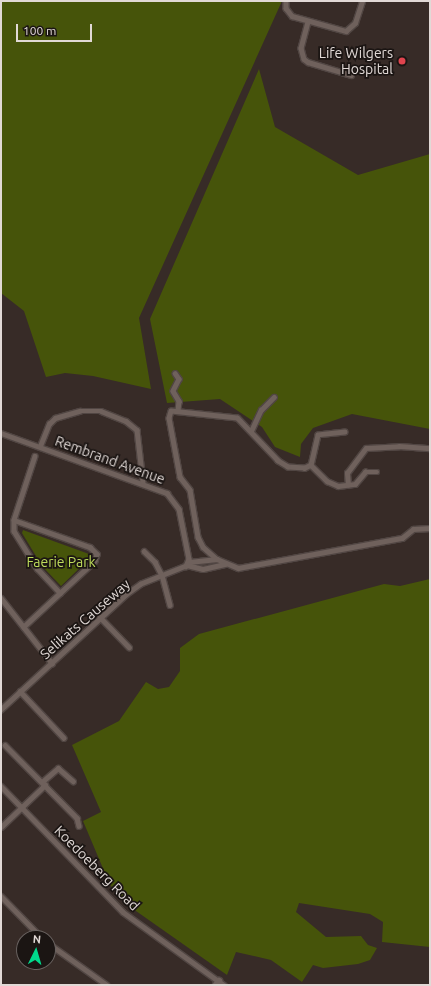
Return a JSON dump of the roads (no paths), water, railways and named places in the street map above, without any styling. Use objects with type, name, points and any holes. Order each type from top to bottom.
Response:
[{"type":"street","points":[[286,1],[288,12],[308,22],[339,31],[350,30],[356,23],[362,1]]},
{"type":"street","points":[[308,22],[301,48],[304,59],[350,75]]},
{"type":"street","points":[[175,373],[178,381],[173,391],[179,401],[178,410]]},
{"type":"street","points":[[251,431],[261,410],[274,397]]},
{"type":"street","points":[[345,432],[318,436],[311,465],[305,468],[285,467],[251,431],[235,417],[178,410],[171,411],[168,415],[180,477],[190,490],[201,544],[217,559],[225,564],[243,568],[402,538],[413,529],[430,528]]},
{"type":"street","points":[[40,446],[49,424],[55,418],[80,411],[101,411],[126,420],[137,430],[143,482]]},
{"type":"street","name":"Rembrand Avenue","points":[[1,433],[143,482],[167,493],[177,505],[188,562]]},
{"type":"street","points":[[348,486],[347,473],[366,448],[399,446],[430,448]]},
{"type":"street","points":[[35,456],[14,520],[18,538],[40,573],[60,593]]},
{"type":"street","points":[[311,465],[330,483],[348,486],[356,483],[364,472],[377,472]]},
{"type":"street","points":[[14,520],[83,544],[96,552],[95,561],[24,627]]},
{"type":"street","points":[[144,551],[155,562],[162,575],[170,605]]},
{"type":"street","points":[[188,562],[217,559]]},
{"type":"street","points":[[188,562],[203,568],[225,564]]},
{"type":"street","name":"Selikats Causeway","points":[[1,710],[100,617],[132,590],[188,562]]},
{"type":"street","points":[[1,599],[52,663]]},
{"type":"street","points":[[100,617],[129,647]]},
{"type":"street","points":[[20,692],[64,738]]},
{"type":"street","points":[[5,745],[77,818],[78,826]]},
{"type":"street","points":[[1,827],[58,768],[73,782]]},
{"type":"street","name":"Koedoeberg Road","points":[[1,786],[123,912],[218,983],[224,985]]},
{"type":"street","points":[[1,896],[34,930]]},
{"type":"street","points":[[56,949],[107,985]]},
{"type":"place","name":"Life Wilgers Hospital","points":[[402,61]]},
{"type":"park label","name":"Faerie Park","points":[[61,562]]}]
